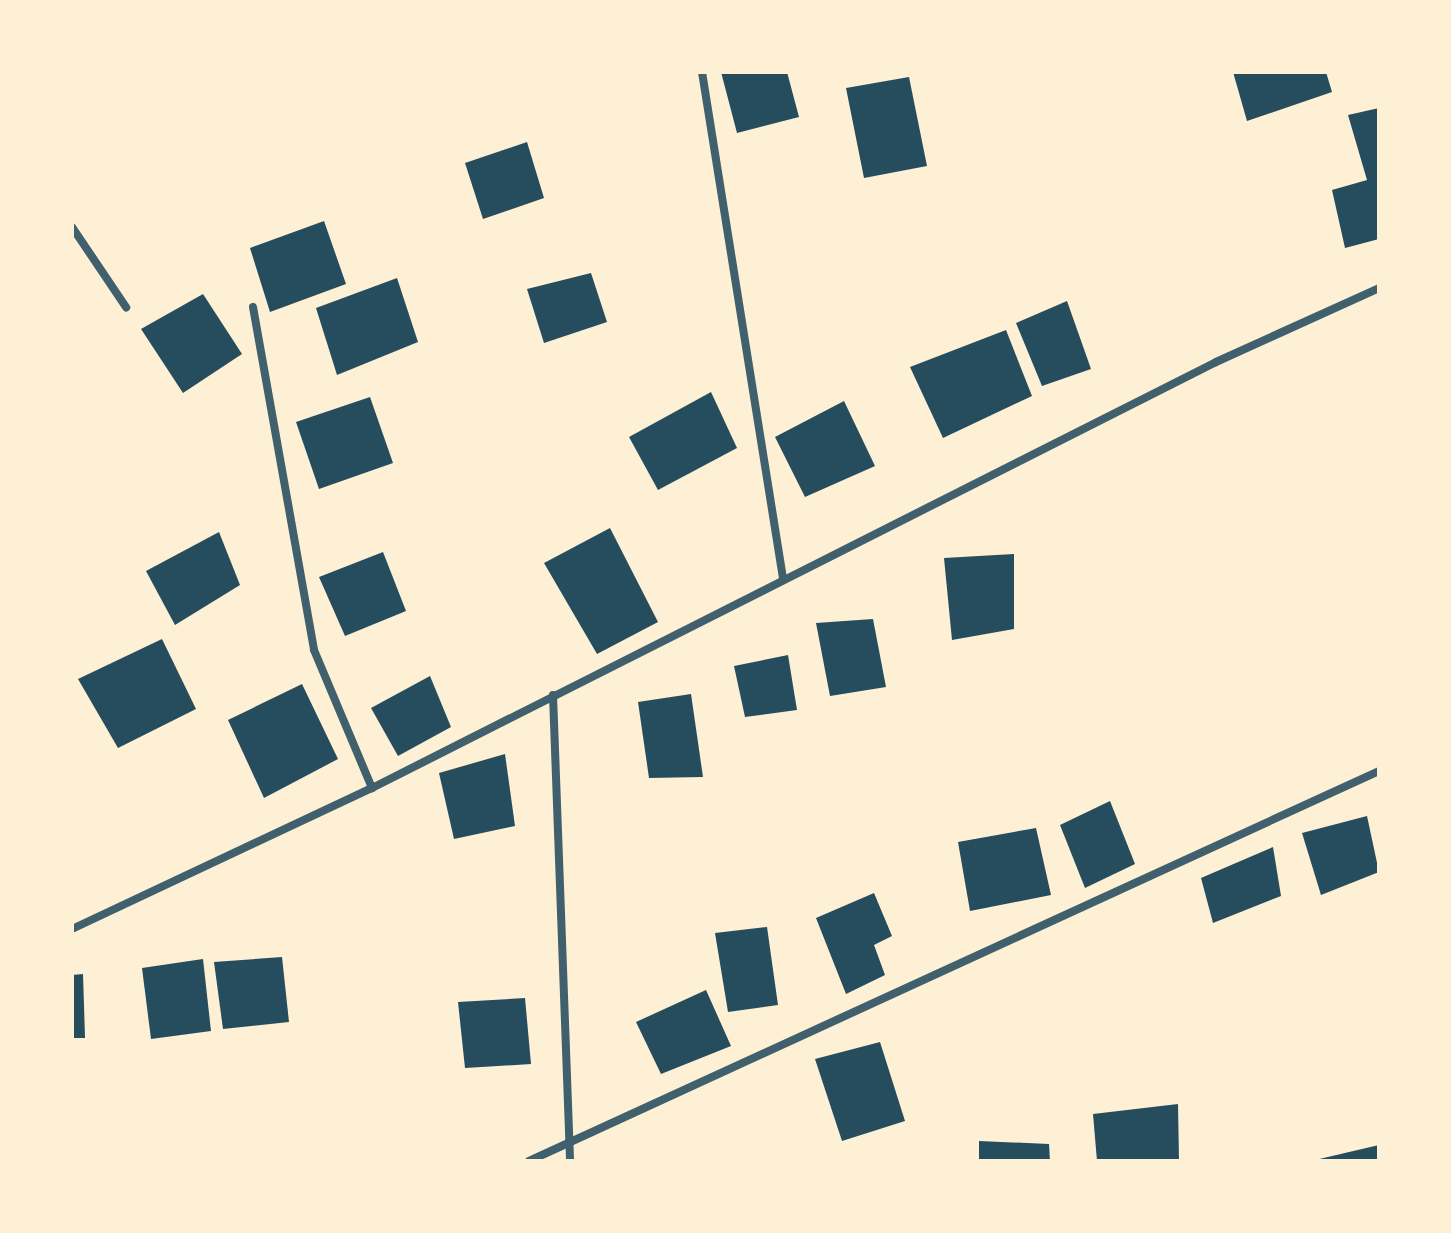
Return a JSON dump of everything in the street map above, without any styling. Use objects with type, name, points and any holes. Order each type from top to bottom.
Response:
[{"type":"street","points":[[702,72],[783,578]]},
{"type":"street","points":[[72,227],[126,307]]},
{"type":"street","points":[[72,929],[372,788],[1216,362],[1379,288]]},
{"type":"street","points":[[253,307],[314,650],[372,788]]},
{"type":"street","points":[[553,695],[570,1161]]},
{"type":"street","points":[[529,1161],[1379,771]]},
{"type":"building","points":[[721,72],[787,72],[799,117],[737,133]]},
{"type":"building","points":[[1233,72],[1326,72],[1332,92],[1247,121]]},
{"type":"building","points":[[909,77],[927,166],[864,178],[846,88]]},
{"type":"building","points":[[1379,108],[1379,239],[1345,248],[1332,190],[1367,180],[1348,115]]},
{"type":"building","points":[[527,142],[544,198],[483,219],[465,163]]},
{"type":"building","points":[[324,221],[346,284],[270,312],[250,248]]},
{"type":"building","points":[[591,273],[607,322],[544,343],[527,289]]},
{"type":"building","points":[[397,278],[418,342],[337,375],[316,308]]},
{"type":"building","points":[[203,294],[242,354],[183,393],[141,329]]},
{"type":"building","points":[[1067,301],[1091,369],[1042,386],[1016,323]]},
{"type":"building","points":[[1006,330],[1032,396],[943,438],[910,367]]},
{"type":"building","points":[[711,392],[737,448],[658,490],[629,437]]},
{"type":"building","points":[[370,397],[393,463],[319,489],[296,422]]},
{"type":"building","points":[[844,401],[875,466],[805,497],[775,437]]},
{"type":"building","points":[[610,528],[658,622],[597,654],[544,563]]},
{"type":"building","points":[[219,532],[240,585],[175,625],[146,571]]},
{"type":"building","points":[[383,552],[406,611],[345,636],[319,577]]},
{"type":"building","points":[[1014,554],[1014,629],[952,640],[944,558]]},
{"type":"building","points":[[873,619],[886,687],[830,696],[816,623]]},
{"type":"building","points":[[162,639],[196,709],[118,748],[78,679]]},
{"type":"building","points":[[788,655],[797,710],[745,717],[734,666]]},
{"type":"building","points":[[430,676],[451,727],[398,756],[371,708]]},
{"type":"building","points":[[302,684],[338,759],[264,798],[228,720]]},
{"type":"building","points":[[691,694],[703,777],[649,778],[638,702]]},
{"type":"building","points":[[505,754],[515,826],[454,839],[439,773]]},
{"type":"building","points":[[1110,801],[1135,864],[1085,888],[1060,825]]},
{"type":"building","points":[[1367,816],[1379,872],[1321,895],[1302,833]]},
{"type":"building","points":[[1036,828],[1051,895],[970,911],[958,842]]},
{"type":"building","points":[[1273,847],[1281,896],[1213,923],[1201,878]]},
{"type":"building","points":[[874,893],[892,936],[874,945],[885,975],[846,994],[816,918]]},
{"type":"building","points":[[767,927],[778,1005],[728,1012],[715,933]]},
{"type":"building","points":[[282,957],[289,1022],[223,1029],[214,962]]},
{"type":"building","points":[[203,959],[211,1031],[151,1039],[142,968]]},
{"type":"building","points":[[83,974],[85,1038],[72,1038],[72,975]]},
{"type":"building","points":[[706,990],[731,1046],[661,1074],[636,1022]]},
{"type":"building","points":[[525,998],[531,1064],[465,1068],[458,1002]]},
{"type":"building","points":[[880,1042],[905,1121],[842,1141],[815,1059]]},
{"type":"building","points":[[1178,1104],[1179,1161],[1097,1161],[1093,1114]]},
{"type":"building","points":[[979,1141],[1049,1144],[1050,1161],[979,1161]]},
{"type":"building","points":[[1379,1145],[1379,1161],[1315,1160]]}]
